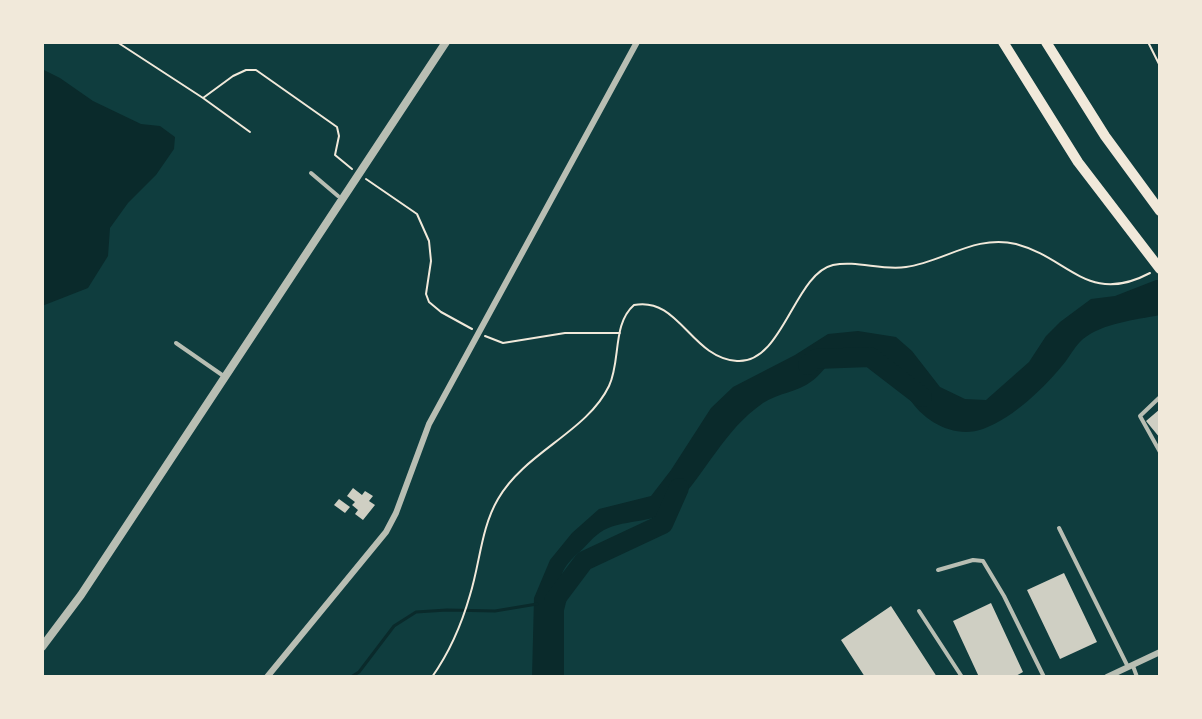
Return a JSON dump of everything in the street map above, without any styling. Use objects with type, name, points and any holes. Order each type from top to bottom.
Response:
[{"type":"main road","points":[[1003,42],[1078,162],[1155,268]]},
{"type":"main road","points":[[1046,42],[1105,136],[1160,211]]},
{"type":"street","points":[[42,647],[81,595],[447,42]]},
{"type":"street","points":[[267,677],[386,532],[396,513],[429,424],[637,42]]},
{"type":"street","points":[[1107,677],[1160,652]]},
{"type":"lane","points":[[311,173],[338,196]]},
{"type":"lane","points":[[176,343],[226,377]]},
{"type":"lane","points":[[1160,397],[1140,416],[1160,452]]},
{"type":"lane","points":[[1059,528],[1137,677]]},
{"type":"lane","points":[[938,570],[973,560],[983,561],[992,574],[1044,677]]},
{"type":"lane","points":[[919,611],[962,677]]},
{"type":"path","points":[[117,42],[203,98],[250,132]]},
{"type":"path","points":[[1148,42],[1160,66]]},
{"type":"path","points":[[203,98],[232,76],[246,70],[256,70],[337,128],[339,136],[335,155],[417,214],[429,241],[431,261],[426,294],[429,302],[441,312],[480,334],[503,343],[565,333],[620,333]]},
{"type":"path","points":[[432,677],[447,652],[462,617],[485,529],[499,496],[521,469],[581,420],[602,396],[614,374],[620,333],[628,310],[634,305],[653,305],[673,317],[708,353],[723,359],[747,361],[763,350],[816,274],[833,265],[908,267],[965,247],[1003,242],[1022,246],[1071,273],[1107,285],[1120,285],[1155,268]]},
{"type":"water","points":[[42,69],[60,78],[93,101],[141,124],[160,126],[175,137],[174,149],[156,175],[128,203],[110,228],[108,256],[88,288],[42,306]]},
{"type":"water","points":[[1160,280],[1160,315],[1100,329],[1080,341],[1058,371],[1039,391],[1007,417],[983,429],[962,432],[951,430],[932,421],[915,407],[895,372],[884,360],[855,351],[836,357],[806,385],[763,403],[737,426],[686,492],[668,511],[651,519],[613,526],[604,530],[570,561],[561,578],[562,588],[569,590],[552,660],[552,677],[532,677],[534,598],[550,560],[572,533],[599,509],[651,496],[671,470],[711,408],[733,387],[795,355],[828,334],[858,331],[896,337],[912,351],[940,387],[965,399],[986,400],[1029,362],[1046,336],[1060,322],[1091,299],[1115,296]]},
{"type":"building","points":[[1160,409],[1160,438],[1146,421]]},
{"type":"building","points":[[353,488],[362,495],[365,491],[373,496],[369,501],[375,505],[363,520],[355,514],[358,510],[352,505],[355,502],[347,496]]},
{"type":"building","points":[[339,499],[350,507],[345,513],[334,505]]},
{"type":"building","points":[[1064,573],[1097,642],[1060,659],[1027,590]]},
{"type":"building","points":[[991,603],[1023,672],[1014,677],[979,677],[953,621]]},
{"type":"building","points":[[891,606],[937,677],[865,677],[841,640]]},
{"type":"waterway","points":[[808,365],[816,359],[870,357],[922,397]]},
{"type":"waterway","points":[[554,677],[554,601],[584,561],[663,524],[679,488]]},
{"type":"waterway","points":[[351,677],[359,672],[394,626],[416,612],[495,611],[537,604]]}]
